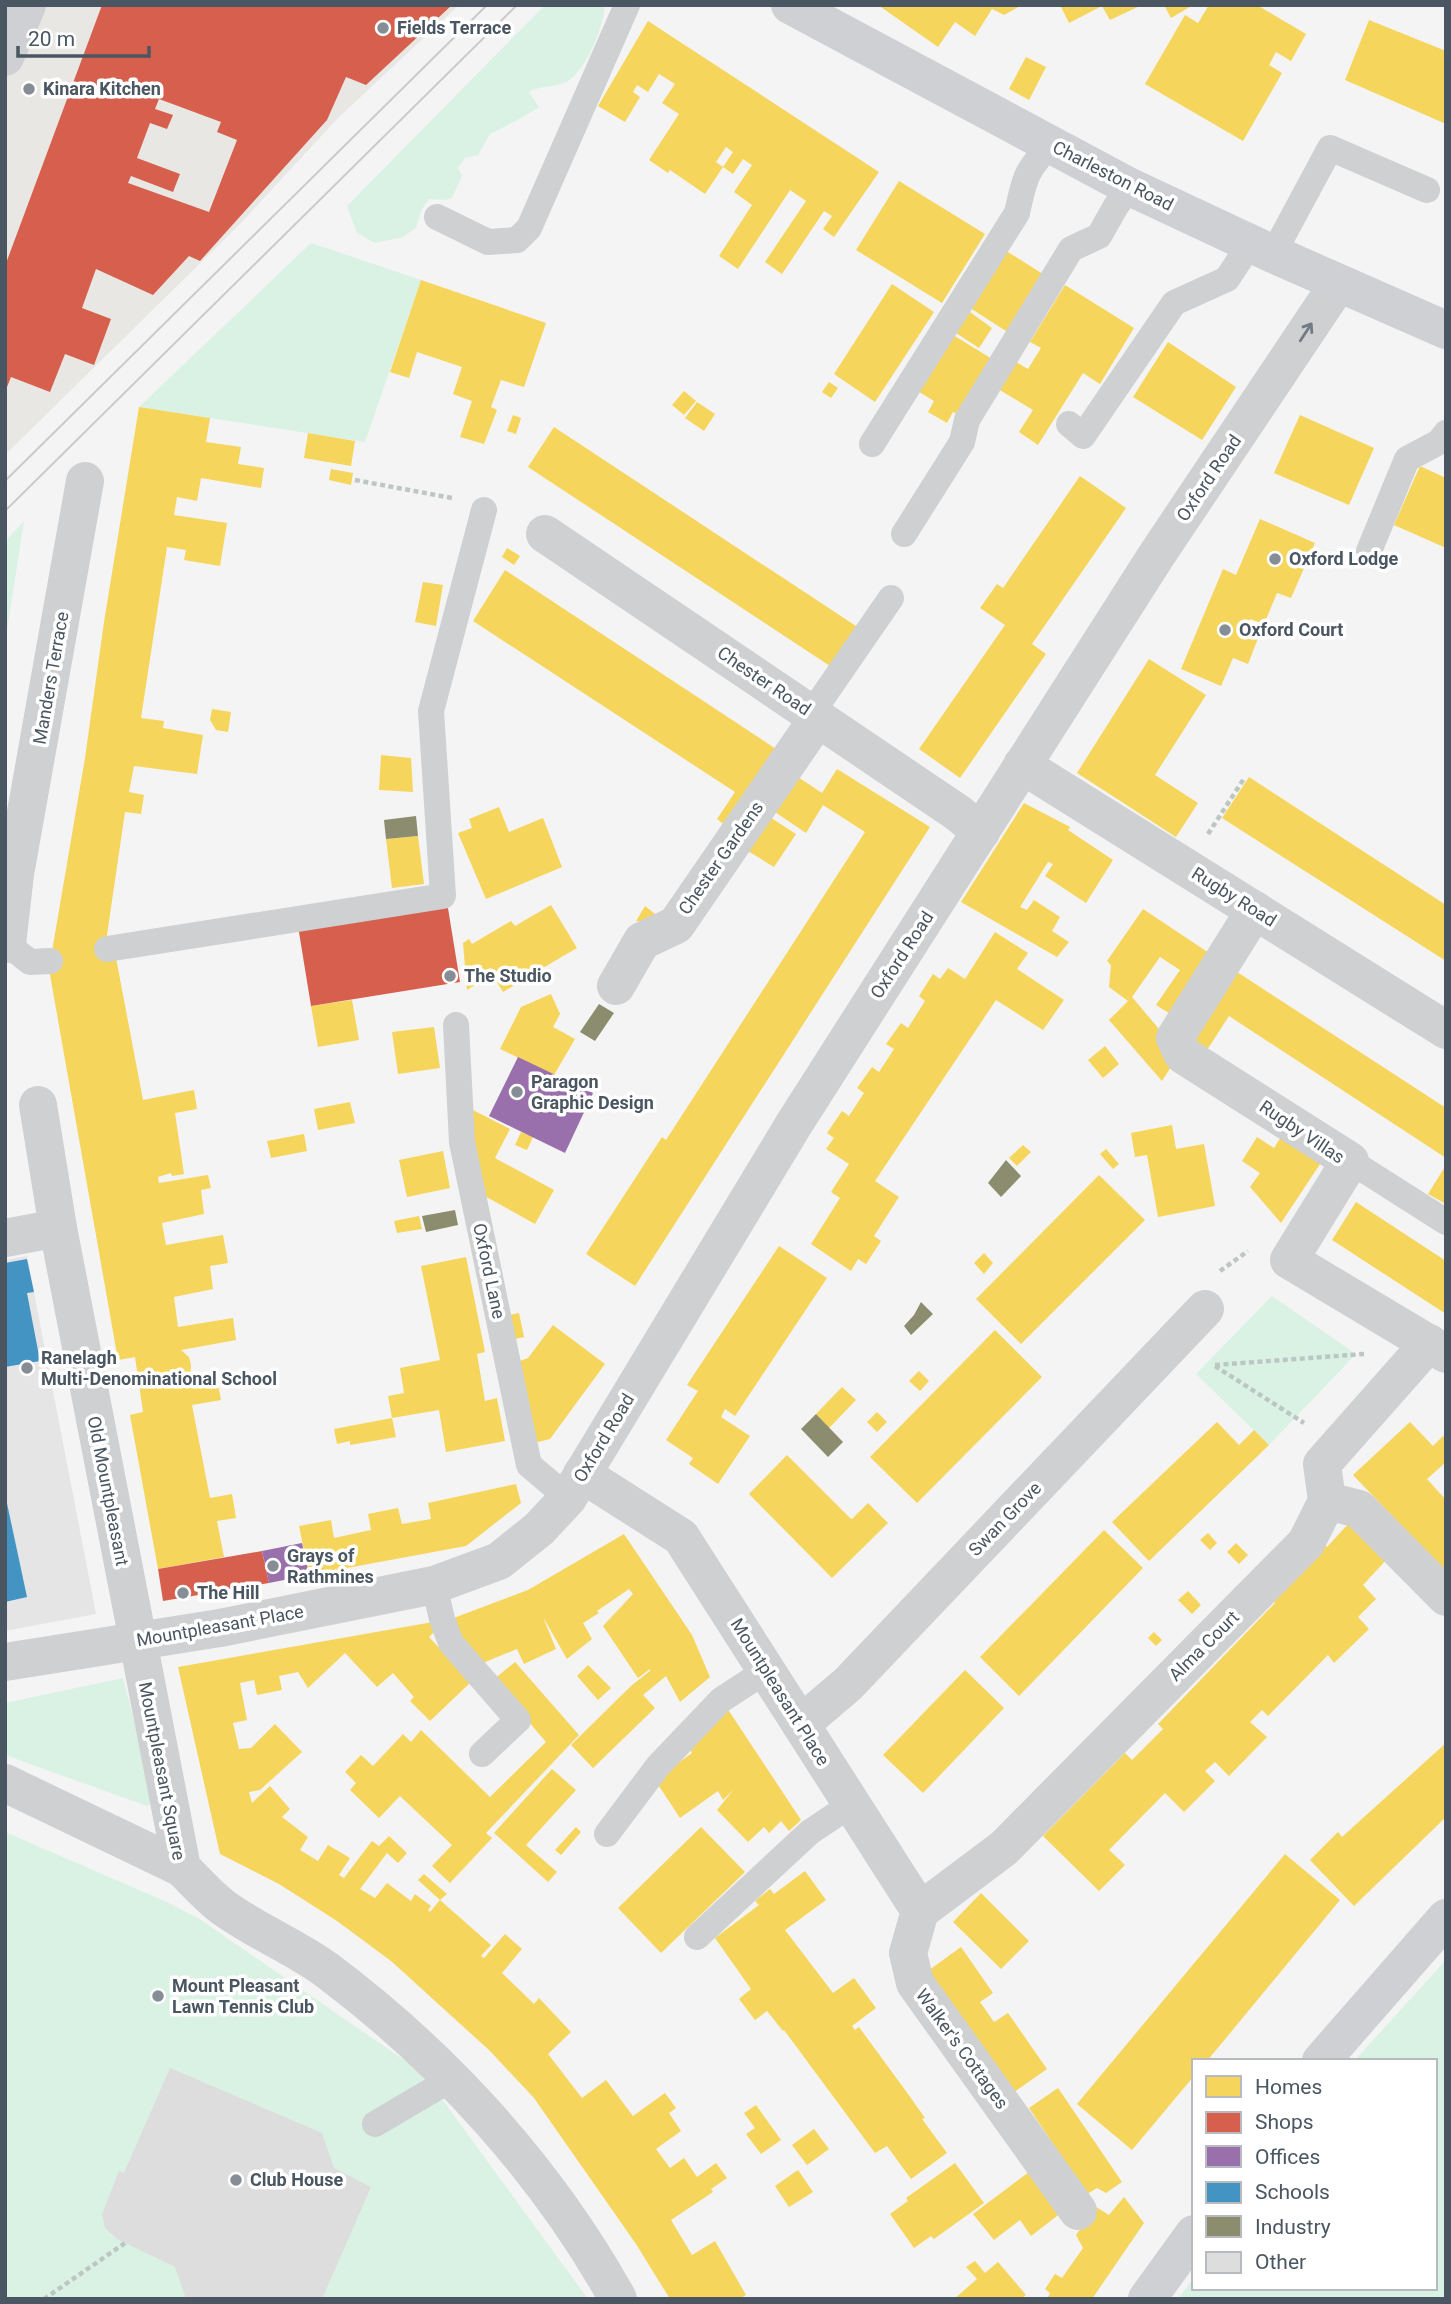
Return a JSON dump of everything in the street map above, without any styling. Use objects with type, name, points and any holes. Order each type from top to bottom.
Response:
[{"type":"street","points":[[5,57],[27,5]]},
{"type":"street","name":"Charleston Road","points":[[790,5],[1130,187],[1338,284],[1446,330]]},
{"type":"street","name":"Oxford Road","points":[[434,1585],[499,1561],[538,1530],[575,1486],[794,1124],[1156,556],[1338,284]]},
{"type":"street","name":"Manders Terrace","points":[[7,944],[10,876],[85,481]]},
{"type":"street","name":"Chester Road","points":[[545,534],[958,813],[981,832]]},
{"type":"street","name":"Chester Gardens","points":[[616,986],[642,941],[676,925],[815,716]]},
{"type":"street","name":"Rugby Road","points":[[1022,765],[1446,1030]]},
{"type":"street","name":"Rugby Villas","points":[[1255,910],[1175,1038],[1183,1055],[1350,1161],[1289,1260]]},
{"type":"street","name":"Old Mountpleasant","points":[[37,1105],[137,1641]]},
{"type":"street","points":[[5,1238],[58,1228]]},
{"type":"street","points":[[1289,1260],[1432,1349],[1322,1464],[1327,1501],[1359,1508],[1446,1597]]},
{"type":"street","name":"Swan Grove","points":[[801,1724],[848,1684],[1205,1309]]},
{"type":"street","name":"Mountpleasant Place","points":[[575,1486],[681,1537],[852,1804]]},
{"type":"street","name":"Alma Court","points":[[920,1911],[1004,1849],[1306,1543],[1327,1501]]},
{"type":"street","name":"Mountpleasant Place","points":[[5,1662],[220,1628],[434,1585]]},
{"type":"street","name":"Mountpleasant Square","points":[[137,1641],[181,1868],[223,1908],[326,1969],[406,2034],[453,2078],[530,2167],[596,2260],[618,2299]]},
{"type":"street","points":[[5,1783],[181,1868]]},
{"type":"street","points":[[852,1804],[920,1911]]},
{"type":"street","name":"Walker's Cottages","points":[[920,1911],[908,1953],[915,1983],[1077,2211]]},
{"type":"street","points":[[1323,2059],[1446,1918]]},
{"type":"street","points":[[1147,2299],[1192,2237]]},
{"type":"lane","points":[[437,217],[488,242],[517,240],[529,228],[627,5]]},
{"type":"lane","points":[[872,444],[1017,213],[1030,167],[1051,144]]},
{"type":"lane","points":[[1069,424],[1083,436],[1174,303],[1227,279],[1261,249],[1330,148],[1427,190]]},
{"type":"lane","points":[[904,534],[962,442],[967,420],[1071,249],[1099,236],[1130,187]]},
{"type":"lane","points":[[1369,551],[1407,459],[1439,442],[1446,433]]},
{"type":"lane","points":[[107,949],[443,895],[431,711],[484,510]]},
{"type":"lane","points":[[815,716],[891,598]]},
{"type":"lane","points":[[7,944],[30,962],[50,961]]},
{"type":"lane","name":"Oxford Lane","points":[[456,1025],[462,1142],[529,1465],[575,1486]]},
{"type":"lane","points":[[1350,1161],[1446,1222]]},
{"type":"lane","points":[[434,1585],[451,1643],[518,1720],[482,1754]]},
{"type":"lane","points":[[607,1833],[658,1766],[721,1700],[767,1670]]},
{"type":"lane","points":[[696,1937],[810,1832],[852,1804]]},
{"type":"lane","points":[[375,2124],[453,2078]]},
{"type":"path","points":[[355,480],[485,504],[484,510]]},
{"type":"path","points":[[1187,868],[1245,777]]},
{"type":"path","points":[[1205,1309],[1213,1300],[1201,1287],[1262,1241],[1289,1260]]},
{"type":"path","points":[[1177,1339],[1339,1446]]},
{"type":"path","points":[[1215,1366],[1432,1349]]},
{"type":"path","points":[[44,2299],[125,2243]]},
{"type":"shaded area","points":[[5,5],[459,5],[338,118],[239,225],[5,455]]},
{"type":"shaded area","name":"Ranelagh Multi-Denominational School","points":[[27,1256],[96,1614],[5,1631],[5,1260]]},
{"type":"green space","points":[[545,5],[605,5],[597,36],[580,69],[566,82],[529,92],[539,107],[490,134],[478,155],[465,158],[458,168],[462,176],[452,198],[429,199],[422,209],[416,228],[403,237],[375,243],[357,233],[347,206]]},
{"type":"green space","points":[[311,243],[421,280],[365,442],[139,407]]},
{"type":"green space","points":[[24,521],[5,643],[5,542]]},
{"type":"green space","points":[[1272,1296],[1356,1354],[1269,1445],[1196,1374]]},
{"type":"green space","points":[[123,1678],[155,1802],[147,1806],[5,1755],[5,1703]]},
{"type":"green space","name":"Mount Pleasant Lawn Tennis Club","points":[[5,1832],[167,1902],[201,1920],[423,2073],[588,2299],[5,2299]]},
{"type":"green space","points":[[1446,1960],[1446,2299],[1178,2299],[1192,2281],[1192,2290],[1437,2290],[1437,2059],[1356,2059]]},
{"type":"building: Homes","points":[[878,5],[1022,5],[1004,15],[992,9],[975,36],[955,22],[938,47]]},
{"type":"building: Homes","points":[[1060,5],[1142,5],[1110,20],[1102,6],[1069,23]]},
{"type":"building: Homes","points":[[1164,5],[1193,5],[1171,18]]},
{"type":"building: Homes","points":[[1209,5],[1257,5],[1306,34],[1291,61],[1276,52],[1269,65],[1282,73],[1243,141],[1145,84],[1185,15],[1198,23]]},
{"type":"building: Homes","points":[[1369,20],[1446,51],[1446,124],[1345,80]]},
{"type":"building: Homes","points":[[648,21],[879,172],[834,237],[823,229],[832,216],[824,211],[782,274],[765,262],[806,201],[790,190],[738,269],[719,256],[752,205],[734,192],[752,165],[743,159],[733,174],[723,167],[705,194],[670,170],[668,173],[649,160],[679,114],[662,103],[675,84],[659,74],[648,92],[637,85],[633,92],[640,97],[625,122],[598,106]],"holes":[[[726,147],[733,152],[723,167],[716,162]]]},
{"type":"building: Homes","points":[[1026,57],[1046,67],[1029,100],[1009,89]]},
{"type":"building: Homes","points":[[899,181],[985,234],[942,303],[856,250]]},
{"type":"building: Homes","points":[[1000,247],[1046,276],[1009,333],[964,304]]},
{"type":"building: Homes","points":[[421,280],[546,323],[524,387],[501,380],[491,407],[497,410],[484,444],[460,437],[472,401],[453,394],[462,367],[417,352],[409,378],[390,372]]},
{"type":"building: Homes","points":[[892,284],[934,312],[875,402],[834,374]]},
{"type":"building: Homes","points":[[1065,285],[1134,328],[1100,384],[1083,373],[1038,445],[1019,432],[1033,410],[998,389],[1016,362],[1028,369],[1041,348],[1030,342]]},
{"type":"building: Homes","points":[[970,312],[992,328],[979,348],[956,333]]},
{"type":"building: Homes","points":[[945,330],[992,359],[957,414],[953,412],[947,423],[928,412],[934,401],[911,387]]},
{"type":"building: Homes","points":[[1168,342],[1236,387],[1202,440],[1133,397]]},
{"type":"building: Homes","points":[[829,382],[838,388],[831,398],[822,392]]},
{"type":"building: Homes","points":[[684,391],[696,401],[684,415],[672,405]]},
{"type":"building: Homes","points":[[697,402],[715,414],[704,431],[685,418]]},
{"type":"building: Homes","points":[[139,407],[210,418],[206,442],[241,447],[238,464],[264,468],[261,488],[201,478],[197,501],[177,497],[174,515],[227,523],[220,566],[184,560],[186,550],[167,547],[141,718],[164,721],[163,728],[203,735],[197,774],[134,766],[129,792],[144,795],[141,814],[125,812],[107,935],[107,949],[116,958],[143,1100],[194,1090],[197,1109],[175,1113],[184,1174],[172,1176],[171,1173],[158,1177],[159,1183],[208,1175],[211,1188],[201,1190],[204,1214],[162,1223],[166,1245],[223,1235],[228,1263],[210,1266],[213,1289],[174,1297],[178,1327],[233,1318],[236,1340],[181,1350],[189,1357],[191,1365],[187,1384],[217,1379],[221,1400],[192,1405],[210,1498],[232,1494],[236,1518],[217,1521],[224,1557],[158,1569],[130,1415],[143,1412],[135,1357],[118,1360],[49,969],[85,758]]},
{"type":"building: Homes","points":[[513,415],[521,418],[516,434],[507,431]]},
{"type":"building: Homes","points":[[1300,415],[1374,448],[1349,505],[1274,473]]},
{"type":"building: Homes","points":[[554,427],[859,628],[833,668],[528,467]]},
{"type":"building: Homes","points":[[308,433],[355,441],[351,466],[304,458]]},
{"type":"building: Homes","points":[[1420,466],[1446,478],[1446,548],[1394,525]]},
{"type":"building: Homes","points":[[331,469],[353,473],[351,485],[329,480]]},
{"type":"building: Homes","points":[[1080,476],[1126,508],[1032,644],[1046,654],[960,778],[919,749],[1005,625],[980,608],[997,584],[1003,588]]},
{"type":"building: Homes","points":[[1260,519],[1315,543],[1291,598],[1277,593],[1264,624],[1250,619],[1247,627],[1260,633],[1248,664],[1233,658],[1221,686],[1181,669],[1223,569],[1236,575]]},
{"type":"building: Homes","points":[[507,548],[520,556],[514,565],[502,557]]},
{"type":"building: Homes","points":[[505,570],[779,751],[729,828],[717,819],[735,792],[473,621]]},
{"type":"building: Homes","points":[[423,582],[443,585],[436,626],[415,622]]},
{"type":"building: Homes","points":[[1149,659],[1206,695],[1155,775],[1198,803],[1176,837],[1077,773]]},
{"type":"building: Homes","points":[[212,709],[231,712],[228,732],[216,730],[210,720]]},
{"type":"building: Homes","points":[[381,755],[411,758],[413,792],[379,790]]},
{"type":"building: Homes","points":[[837,769],[930,827],[635,1286],[586,1254],[662,1137],[666,1140],[865,832],[823,805],[806,833],[769,808],[792,773],[822,793]]},
{"type":"building: Homes","points":[[1249,777],[1446,905],[1446,961],[1222,818]]},
{"type":"building: Homes","points":[[1024,803],[1070,827],[1068,830],[1113,860],[1086,903],[1045,876],[1053,864],[1048,862],[1020,907],[1027,910],[1034,900],[1060,917],[1052,931],[1069,942],[1057,957],[961,902]]},
{"type":"building: Homes","points":[[499,807],[509,832],[543,818],[562,867],[486,899],[458,833],[472,828],[469,819]]},
{"type":"building: Homes","points":[[765,814],[796,834],[774,867],[743,848]]},
{"type":"building: Homes","points":[[418,836],[424,884],[392,888],[386,839]]},
{"type":"building: Homes","points":[[551,905],[577,948],[541,969],[543,973],[520,986],[518,983],[503,992],[492,974],[467,990],[463,943],[469,939],[472,944],[511,921],[515,926]]},
{"type":"building: Homes","points":[[645,906],[659,917],[655,923],[636,921]]},
{"type":"building: Homes","points":[[1143,909],[1215,957],[1175,1017],[1156,1005],[1180,970],[1160,957],[1132,997],[1164,1035],[1176,1059],[1162,1081],[1109,1020],[1128,1001],[1109,987],[1111,965],[1107,961]]},
{"type":"building: Homes","points":[[995,932],[1028,953],[1017,969],[1064,1000],[1043,1030],[996,1000],[875,1181],[899,1197],[874,1236],[881,1241],[866,1264],[858,1259],[851,1271],[811,1244],[840,1198],[831,1192],[849,1164],[826,1149],[834,1138],[827,1133],[842,1111],[849,1116],[864,1093],[857,1088],[872,1067],[879,1072],[894,1049],[886,1044],[901,1023],[908,1028],[925,1001],[919,996],[933,974],[940,979],[948,968],[965,979]]},
{"type":"building: Homes","points":[[1234,970],[1446,1108],[1446,1158],[1229,1016],[1205,1053],[1187,1042]]},
{"type":"building: Homes","points":[[551,994],[560,1014],[553,1027],[575,1039],[554,1075],[500,1049],[521,1007]]},
{"type":"building: Homes","points":[[352,1000],[359,1040],[318,1047],[311,1006]]},
{"type":"building: Homes","points":[[434,1027],[440,1068],[398,1074],[392,1032]]},
{"type":"building: Homes","points":[[1105,1046],[1119,1064],[1103,1078],[1088,1060]]},
{"type":"building: Homes","points":[[350,1102],[355,1123],[318,1130],[314,1109]]},
{"type":"building: Homes","points":[[469,1108],[510,1129],[495,1158],[554,1190],[535,1224],[481,1194]]},
{"type":"building: Homes","points":[[1172,1125],[1176,1149],[1204,1144],[1215,1206],[1158,1217],[1147,1155],[1135,1157],[1131,1133]]},
{"type":"building: Homes","points":[[521,1132],[533,1137],[527,1150],[515,1145]]},
{"type":"building: Homes","points":[[1284,1132],[1324,1158],[1281,1223],[1250,1187],[1260,1173],[1242,1161],[1257,1137],[1274,1148]]},
{"type":"building: Homes","points":[[304,1134],[307,1151],[271,1158],[267,1141]]},
{"type":"building: Homes","points":[[1023,1145],[1031,1152],[1017,1166],[1009,1158]]},
{"type":"building: Homes","points":[[1106,1149],[1119,1164],[1113,1169],[1100,1154]]},
{"type":"building: Homes","points":[[443,1151],[450,1188],[407,1197],[399,1160]]},
{"type":"building: Homes","points":[[1446,1165],[1446,1204],[1428,1194]]},
{"type":"building: Homes","points":[[1099,1175],[1145,1220],[1021,1344],[976,1299]]},
{"type":"building: Homes","points":[[1356,1202],[1446,1261],[1446,1314],[1332,1240]]},
{"type":"building: Homes","points":[[419,1216],[422,1229],[397,1233],[394,1221]]},
{"type":"building: Homes","points":[[779,1246],[827,1278],[735,1416],[725,1409],[721,1417],[750,1436],[718,1484],[689,1464],[693,1458],[666,1440],[698,1391],[687,1385]]},
{"type":"building: Homes","points":[[984,1253],[993,1263],[984,1274],[974,1263]]},
{"type":"building: Homes","points":[[466,1257],[485,1352],[477,1354],[485,1401],[497,1398],[505,1441],[446,1452],[439,1410],[392,1418],[388,1396],[404,1393],[400,1368],[440,1360],[421,1266]]},
{"type":"building: Homes","points":[[519,1313],[524,1337],[511,1340],[505,1316]]},
{"type":"building: Homes","points":[[553,1325],[605,1364],[550,1439],[538,1442],[529,1432],[514,1363],[528,1358]]},
{"type":"building: Homes","points":[[995,1330],[1042,1377],[917,1503],[870,1457]]},
{"type":"building: Homes","points":[[919,1371],[929,1381],[920,1391],[909,1381]]},
{"type":"building: Homes","points":[[842,1387],[856,1400],[829,1428],[816,1414]]},
{"type":"building: Homes","points":[[877,1412],[887,1422],[877,1432],[867,1422]]},
{"type":"building: Homes","points":[[392,1418],[396,1437],[350,1445],[350,1441],[337,1444],[334,1429]]},
{"type":"building: Homes","points":[[1217,1422],[1239,1445],[1254,1430],[1269,1445],[1149,1561],[1112,1522]]},
{"type":"building: Homes","points":[[1410,1422],[1433,1446],[1443,1436],[1446,1439],[1446,1462],[1427,1479],[1446,1500],[1446,1572],[1353,1475]]},
{"type":"building: Homes","points":[[787,1455],[850,1518],[868,1503],[888,1523],[832,1578],[749,1494]]},
{"type":"building: Homes","points":[[516,1484],[521,1503],[466,1546],[309,1575],[299,1526],[331,1520],[334,1538],[371,1530],[368,1514],[398,1508],[402,1524],[431,1519],[428,1503]]},
{"type":"building: Homes","points":[[1350,1522],[1388,1558],[1363,1585],[1376,1599],[1358,1617],[1369,1629],[1334,1663],[1328,1655],[1268,1716],[1262,1710],[1250,1722],[1267,1737],[1229,1776],[1215,1762],[1205,1771],[1215,1781],[1184,1812],[1165,1793],[1109,1850],[1125,1865],[1099,1891],[1043,1836],[1125,1753],[1132,1760],[1163,1729],[1158,1724],[1275,1603],[1270,1596],[1323,1544],[1327,1547]]},
{"type":"building: Homes","points":[[1104,1530],[1143,1568],[1019,1696],[980,1657]]},
{"type":"building: Homes","points":[[1208,1533],[1217,1543],[1210,1550],[1200,1540]]},
{"type":"building: Homes","points":[[624,1534],[692,1635],[710,1677],[680,1702],[666,1676],[643,1695],[655,1708],[593,1768],[571,1745],[650,1671],[638,1678],[603,1626],[633,1594],[629,1589],[583,1623],[592,1639],[567,1659],[543,1617],[556,1649],[524,1664],[517,1649],[478,1665],[451,1619],[528,1590]]},
{"type":"building: Homes","points":[[1236,1543],[1248,1555],[1239,1564],[1227,1552]]},
{"type":"building: Homes","points":[[1188,1591],[1201,1605],[1192,1614],[1178,1600]]},
{"type":"building: Homes","points":[[433,1622],[439,1627],[429,1637],[471,1682],[430,1721],[410,1701],[414,1697],[393,1673],[377,1687],[345,1653],[308,1688],[298,1672],[279,1676],[282,1690],[257,1695],[254,1680],[240,1683],[247,1720],[233,1723],[239,1749],[251,1748],[275,1724],[302,1752],[260,1790],[249,1792],[252,1803],[270,1786],[290,1809],[282,1817],[308,1837],[300,1850],[318,1861],[328,1845],[350,1858],[339,1875],[344,1878],[372,1841],[379,1846],[389,1836],[407,1853],[398,1863],[387,1853],[360,1889],[375,1898],[387,1883],[411,1901],[415,1894],[431,1906],[428,1910],[430,1912],[440,1900],[491,1945],[481,1956],[484,1958],[505,1934],[522,1949],[502,1973],[534,2004],[539,1998],[571,2032],[548,2054],[582,2098],[606,2080],[633,2116],[665,2093],[676,2108],[669,2113],[681,2131],[656,2149],[670,2168],[684,2158],[697,2177],[716,2163],[727,2178],[711,2189],[713,2192],[671,2220],[692,2255],[715,2241],[746,2295],[739,2299],[670,2299],[636,2244],[534,2098],[489,2050],[391,1961],[337,1921],[279,1884],[220,1854],[178,1667]]},
{"type":"building: Homes","points":[[1154,1632],[1162,1640],[1156,1646],[1148,1638]]},
{"type":"building: Homes","points":[[515,1662],[579,1735],[486,1833],[492,1838],[450,1883],[432,1866],[452,1845],[400,1796],[379,1818],[350,1790],[356,1783],[345,1772],[361,1755],[373,1766],[403,1734],[411,1742],[421,1730],[490,1797],[546,1742],[493,1680]]},
{"type":"building: Homes","points":[[588,1665],[611,1688],[598,1700],[577,1676]]},
{"type":"building: Homes","points":[[965,1670],[1004,1708],[923,1793],[883,1755]]},
{"type":"building: Homes","points":[[727,1708],[801,1820],[789,1831],[781,1821],[769,1833],[764,1827],[748,1842],[717,1810],[734,1789],[723,1800],[718,1791],[680,1818],[655,1780],[692,1753],[688,1747]]},
{"type":"building: Homes","points":[[1446,1743],[1446,1817],[1354,1906],[1310,1860],[1338,1832],[1342,1837]]},
{"type":"building: Homes","points":[[552,1769],[576,1790],[526,1845],[557,1872],[548,1882],[494,1833]]},
{"type":"building: Homes","points":[[576,1827],[581,1832],[561,1855],[555,1850]]},
{"type":"building: Homes","points":[[701,1827],[745,1872],[661,1953],[618,1908]]},
{"type":"building: Homes","points":[[1285,1854],[1340,1900],[1209,2059],[1192,2059],[1192,2078],[1132,2150],[1077,2104]]},
{"type":"building: Homes","points":[[805,1871],[826,1900],[785,1930],[833,1993],[854,1978],[876,2008],[852,2026],[855,2030],[859,2027],[947,2153],[911,2179],[887,2146],[875,2153],[767,2011],[755,2020],[739,1999],[751,1989],[715,1938],[759,1905],[755,1901],[770,1889],[774,1894]]},
{"type":"building: Homes","points":[[424,1874],[447,1894],[440,1900],[418,1880]]},
{"type":"building: Homes","points":[[981,1893],[1029,1941],[1001,1969],[953,1922]]},
{"type":"building: Homes","points":[[961,1947],[993,1993],[980,2002],[994,2022],[1008,2013],[1047,2069],[1010,2095],[925,1973]]},
{"type":"building: Homes","points":[[1058,2088],[1122,2182],[1106,2193],[1097,2188],[1087,2194],[1029,2108]]},
{"type":"building: Homes","points":[[756,2105],[781,2140],[761,2154],[746,2134],[755,2128],[744,2113]]},
{"type":"building: Homes","points":[[814,2129],[829,2149],[807,2165],[792,2145]]},
{"type":"building: Homes","points":[[955,2163],[984,2203],[934,2239],[931,2236],[914,2248],[890,2214],[908,2201],[906,2198]]},
{"type":"building: Homes","points":[[1033,2169],[1062,2212],[1031,2236],[1020,2220],[994,2240],[973,2214]]},
{"type":"building: Homes","points":[[798,2170],[813,2192],[789,2207],[775,2186]]},
{"type":"building: Homes","points":[[1124,2197],[1144,2223],[1092,2299],[1047,2299],[1050,2293],[1045,2289],[1055,2274],[1062,2278],[1083,2248],[1076,2235],[1096,2207],[1109,2215]]},
{"type":"building: Homes","points":[[975,2261],[985,2273],[998,2262],[1026,2295],[1021,2299],[954,2299],[977,2279],[966,2267]]},
{"type":"building: Shops","points":[[102,5],[452,5],[366,85],[346,77],[327,120],[200,261],[189,256],[153,295],[96,269],[82,308],[111,319],[94,365],[65,354],[50,392],[11,377],[5,392],[5,266]],"holes":[[[159,99],[221,122],[217,132],[237,140],[209,212],[128,183],[131,176],[173,192],[180,174],[137,158],[150,123],[167,129],[173,115],[155,109]]]},
{"type":"building: Shops","points":[[447,902],[460,982],[311,1006],[298,926]]},
{"type":"building: Shops","points":[[262,1551],[269,1583],[163,1601],[158,1569]]},
{"type":"building: Offices","points":[[518,1057],[593,1093],[565,1153],[489,1116]]},
{"type":"building: Offices","points":[[302,1543],[309,1575],[269,1583],[262,1551]]},
{"type":"building: Schools","points":[[27,1259],[34,1292],[27,1293],[40,1361],[5,1367],[5,1263]]},
{"type":"building: Schools","points":[[5,1494],[27,1597],[5,1602]]},
{"type":"building: Industry","points":[[416,816],[418,836],[386,839],[384,820]]},
{"type":"building: Industry","points":[[599,1004],[614,1013],[595,1041],[580,1032]]},
{"type":"building: Industry","points":[[1006,1160],[1021,1176],[1001,1197],[988,1183]]},
{"type":"building: Industry","points":[[455,1210],[458,1225],[426,1232],[422,1216]]},
{"type":"building: Industry","points":[[921,1302],[933,1314],[911,1335],[904,1326]]},
{"type":"building: Industry","points":[[816,1414],[843,1442],[828,1457],[801,1429]]},
{"type":"building: Other","name":"Club House","points":[[170,2068],[322,2133],[334,2168],[371,2187],[322,2299],[186,2299],[175,2267],[117,2239],[105,2228],[102,2214],[119,2171],[124,2173]]},
{"type":"tram line","points":[[5,481],[487,5]]},
{"type":"tram line","points":[[5,511],[517,5]]},
{"type":"place","name":"Fields Terrace","points":[[383,28]]},
{"type":"place","name":"Kinara Kitchen","points":[[29,89]]},
{"type":"place","name":"Oxford Lodge","points":[[1275,559]]},
{"type":"place","name":"Oxford Court","points":[[1225,630]]},
{"type":"place","name":"The Studio","points":[[450,976]]},
{"type":"place","name":"Paragon Graphic Design","points":[[517,1092]]},
{"type":"place","name":"Ranelagh Multi-Denominational School","points":[[27,1368]]},
{"type":"place","name":"Grays of Rathmines","points":[[273,1566]]},
{"type":"place","name":"The Hill","points":[[183,1593]]},
{"type":"place","name":"Mount Pleasant Lawn Tennis Club","points":[[158,1996]]},
{"type":"place","name":"Club House","points":[[236,2180]]}]
